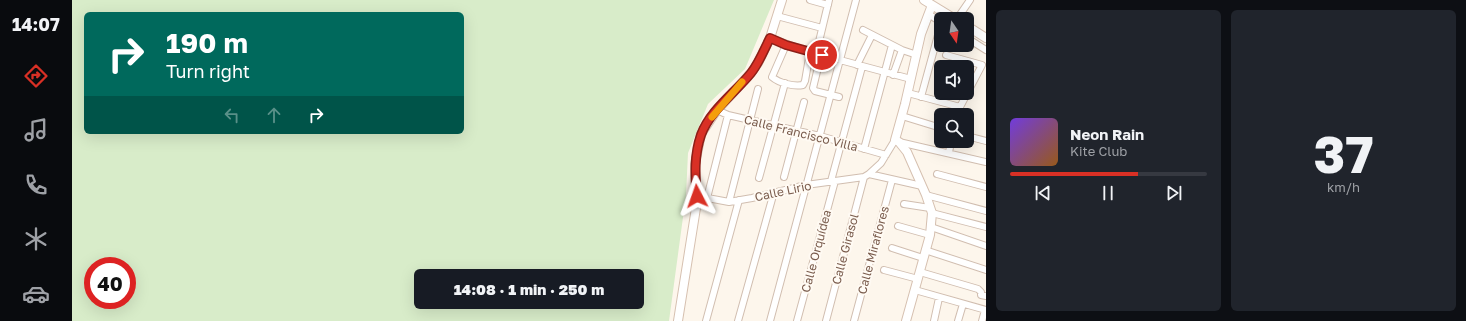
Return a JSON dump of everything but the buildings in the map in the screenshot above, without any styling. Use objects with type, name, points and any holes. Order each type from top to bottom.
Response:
[{"type":"street","points":[[678,321],[696,208],[697,196],[695,164],[701,134],[717,110],[751,74],[758,63],[770,38],[782,0]]},
{"type":"street","points":[[786,45],[772,76],[775,79],[785,83],[799,86],[803,85],[816,53],[828,2],[810,0]]},
{"type":"street","points":[[770,321],[856,0]]},
{"type":"street","points":[[924,0],[944,12]]},
{"type":"street","points":[[961,12],[970,0]]},
{"type":"street","points":[[866,176],[881,162],[897,141],[921,34],[932,5]]},
{"type":"street","points":[[928,14],[934,18]]},
{"type":"street","points":[[777,16],[822,28]]},
{"type":"street","points":[[863,30],[902,50],[917,55]]},
{"type":"street","points":[[974,30],[986,38]]},
{"type":"street","name":"Calle Orquídea","points":[[797,321],[833,181],[859,66],[872,35]]},
{"type":"street","points":[[770,38],[786,45],[911,79]]},
{"type":"street","points":[[974,42],[986,50]]},
{"type":"street","points":[[864,149],[892,45]]},
{"type":"street","points":[[893,75],[902,50]]},
{"type":"street","points":[[922,97],[934,50]]},
{"type":"street","points":[[816,53],[813,88],[815,91],[839,98]]},
{"type":"street","points":[[946,55],[964,60]]},
{"type":"street","points":[[974,63],[982,65],[974,78]]},
{"type":"street","points":[[759,178],[785,83]]},
{"type":"street","points":[[729,202],[758,89]]},
{"type":"street","points":[[908,93],[960,107],[963,100]]},
{"type":"street","points":[[784,177],[804,102]]},
{"type":"street","name":"Calle Francisco Villa","points":[[717,110],[728,115],[820,136],[886,155]]},
{"type":"street","points":[[707,198],[728,115]]},
{"type":"street","points":[[902,116],[934,126]]},
{"type":"street","points":[[974,138],[986,141]]},
{"type":"street","points":[[897,141],[986,162]]},
{"type":"street","points":[[897,141],[907,152],[931,210],[930,231],[906,321]]},
{"type":"street","points":[[949,153],[950,148]]},
{"type":"street","points":[[937,174],[986,187]]},
{"type":"street","name":"Calle Lirio","points":[[697,196],[729,202],[806,185],[866,176],[922,186]]},
{"type":"street","name":"Calle Girasol","points":[[826,321],[866,176]]},
{"type":"street","name":"Calle Miraflores","points":[[854,321],[892,180]]},
{"type":"street","points":[[738,321],[774,192]]},
{"type":"street","points":[[926,195],[986,211]]},
{"type":"street","points":[[706,321],[739,200]]},
{"type":"street","points":[[904,204],[931,210],[986,227]]},
{"type":"street","points":[[898,226],[930,231],[986,246]]},
{"type":"street","points":[[892,248],[924,254],[986,270]]},
{"type":"street","points":[[884,270],[978,289],[981,292],[981,295],[986,296]]},
{"type":"street","points":[[915,290],[985,310],[982,321]]},
{"type":"street","points":[[934,321],[939,298]]},
{"type":"street","points":[[958,321],[963,304]]},
{"type":"green space","points":[[72,0],[774,0],[745,69],[708,104],[688,153],[686,195],[669,321],[72,321]]},
{"type":"slow traffic","points":[[712,117],[742,82]]},
{"type":"route","points":[[697,196],[695,164],[701,134],[717,110],[751,74],[770,38],[786,45],[822,55]]}]
